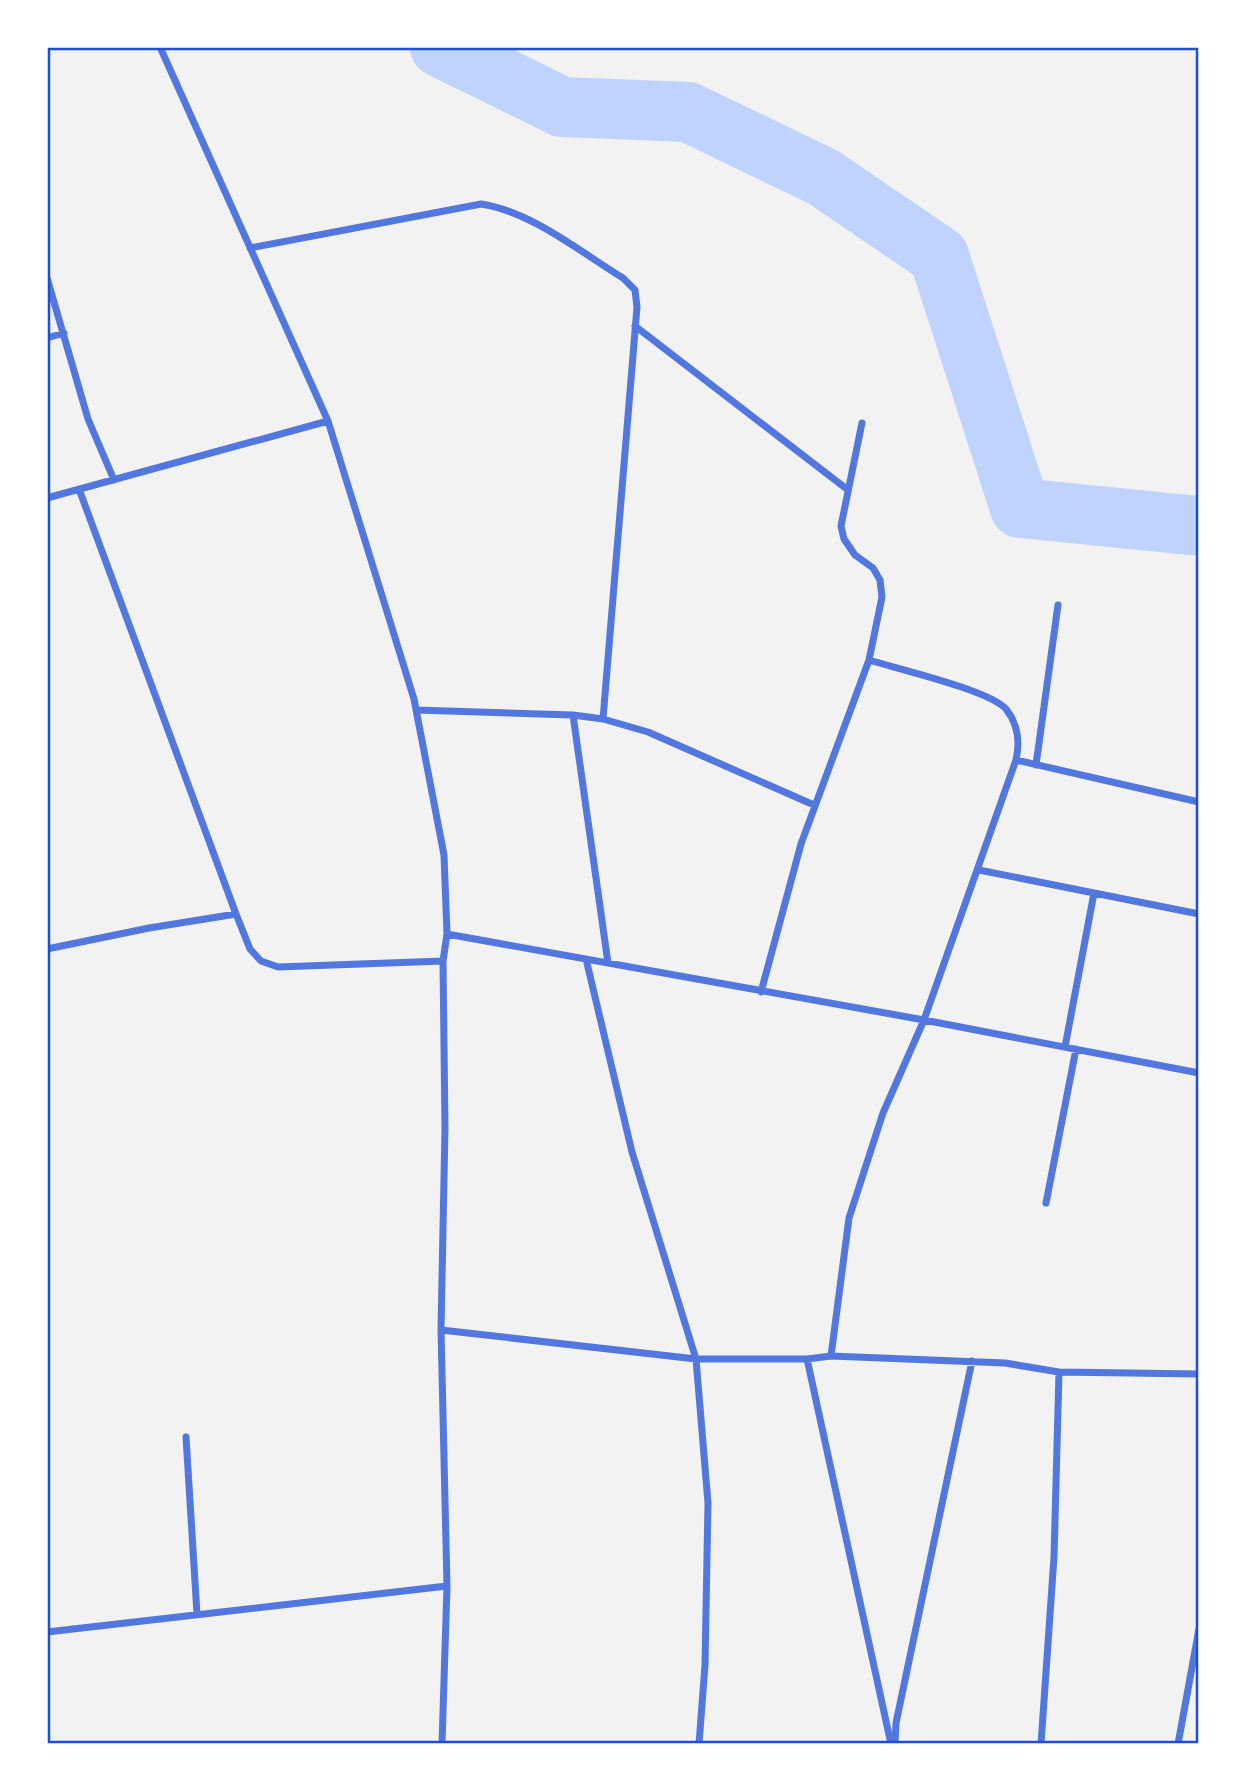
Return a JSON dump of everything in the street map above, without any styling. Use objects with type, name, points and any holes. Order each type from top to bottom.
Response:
[{"type":"street","points":[[160,47],[328,421],[416,710],[444,855],[447,934],[443,961],[445,1128],[442,1331],[447,1586],[442,1744]]},
{"type":"street","points":[[250,248],[481,204],[502,207],[523,216],[623,278],[635,290],[637,307],[603,719]]},
{"type":"street","points":[[47,278],[88,419],[114,480]]},
{"type":"street","points":[[635,326],[848,490]]},
{"type":"street","points":[[47,338],[64,333]]},
{"type":"street","points":[[47,498],[328,421]]},
{"type":"street","points":[[761,992],[814,805],[869,660],[882,597],[880,580],[873,568],[855,555],[844,539],[841,526],[862,423]]},
{"type":"street","points":[[79,489],[250,948],[261,961],[278,967],[443,961]]},
{"type":"street","points":[[1036,765],[1058,605]]},
{"type":"street","points":[[831,1356],[849,1218],[883,1113],[924,1020],[979,870],[1019,746],[1015,725],[1005,708],[981,694],[869,660]]},
{"type":"street","points":[[416,710],[573,715],[603,719],[648,732],[814,805]]},
{"type":"street","points":[[573,715],[608,963]]},
{"type":"street","points":[[1016,760],[1199,802]]},
{"type":"street","points":[[979,870],[1199,914]]},
{"type":"street","points":[[1065,1047],[1094,893]]},
{"type":"street","points":[[47,949],[236,914]]},
{"type":"street","points":[[447,934],[924,1020],[1199,1073]]},
{"type":"street","points":[[586,959],[632,1152],[695,1359],[708,1503],[705,1665],[699,1744]]},
{"type":"street","points":[[1046,1203],[1076,1049]]},
{"type":"street","points":[[442,1331],[695,1359],[807,1359],[831,1356],[1004,1363],[1059,1372],[1199,1374]]},
{"type":"street","points":[[807,1359],[893,1744]]},
{"type":"street","points":[[893,1744],[972,1361]]},
{"type":"street","points":[[1041,1744],[1054,1558],[1059,1372]]},
{"type":"street","points":[[186,1437],[197,1615]]},
{"type":"street","points":[[47,1632],[447,1586]]},
{"type":"street","points":[[1178,1744],[1199,1629]]},
{"type":"waterway","points":[[440,47],[562,107],[688,112],[823,177],[939,256],[1020,508],[1199,526]]}]
